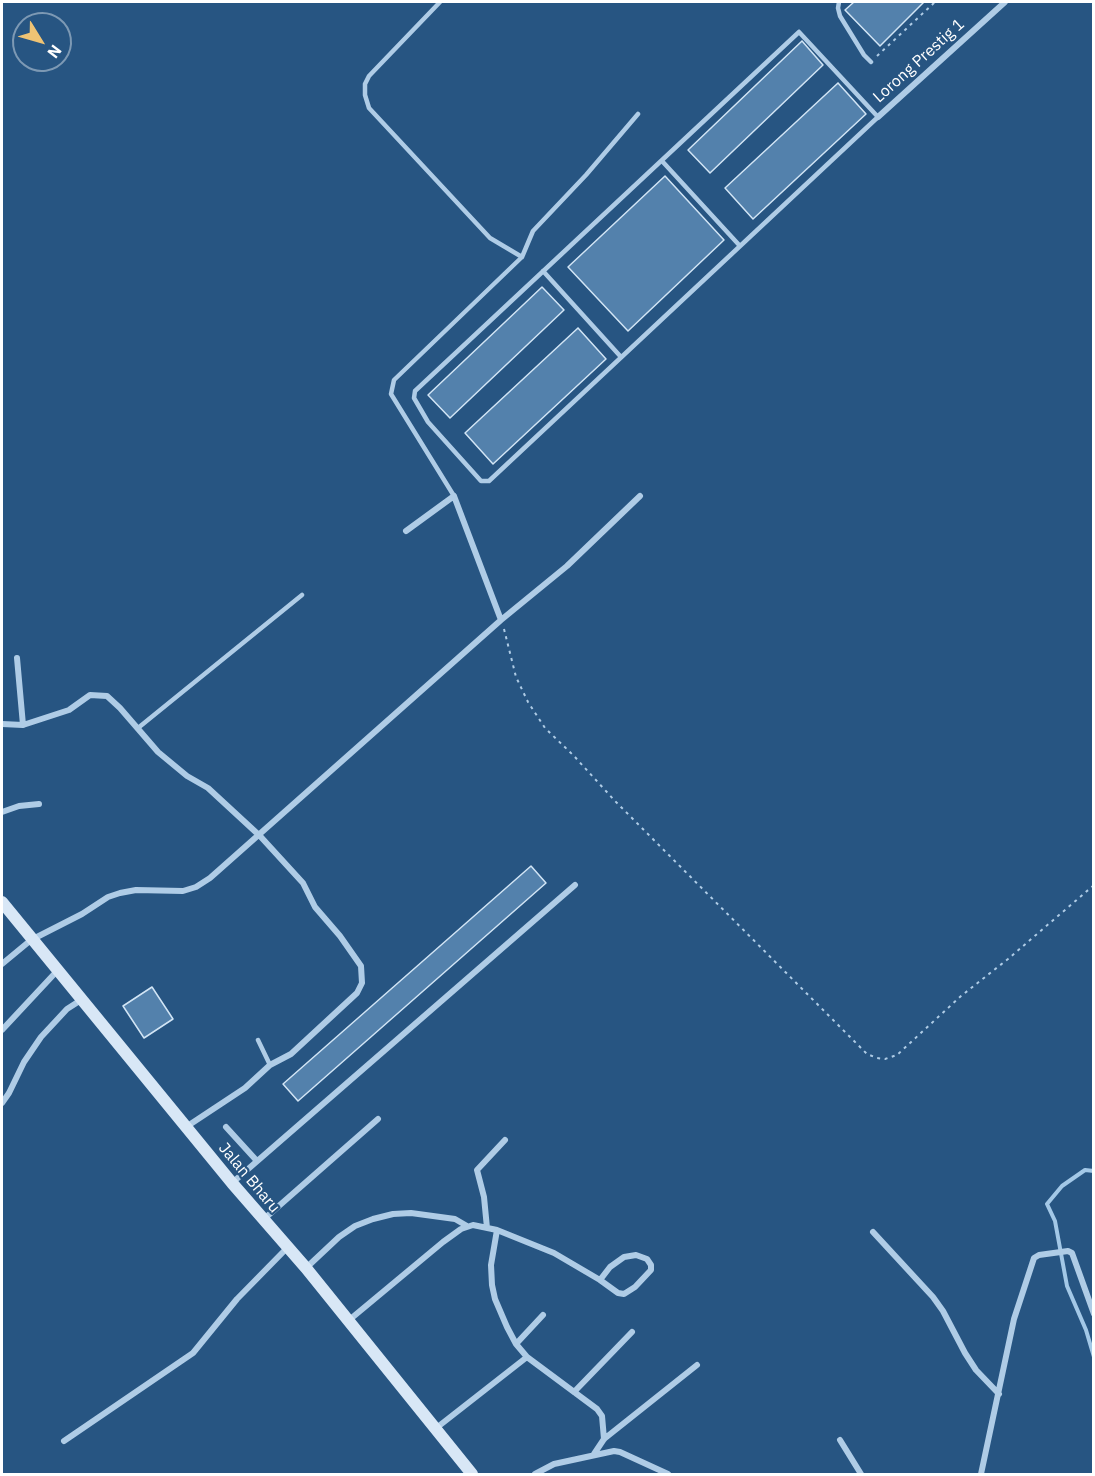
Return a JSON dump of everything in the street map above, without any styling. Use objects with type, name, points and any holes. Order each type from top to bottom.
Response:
[{"type":"main road","name":"Jalan Bharu","points":[[2,902],[232,1183],[306,1268],[472,1474]]},
{"type":"street","name":"Lorong Prestig 1","points":[[878,117],[1005,2]]},
{"type":"street","points":[[406,531],[454,496],[501,620]]},
{"type":"street","points":[[2,964],[31,940],[120,892],[183,891],[196,887],[210,878],[501,620],[567,566],[640,496]]},
{"type":"street","points":[[17,657],[23,725]]},
{"type":"street","points":[[2,724],[23,725],[60,714],[80,704],[90,695],[107,696],[158,752],[187,776],[208,788],[260,836],[303,883],[315,907],[354,954],[361,966],[362,983],[357,993],[291,1054],[270,1065],[245,1088],[186,1127]]},
{"type":"street","points":[[2,812],[19,806],[39,804]]},
{"type":"street","points":[[232,1183],[575,885]]},
{"type":"street","points":[[2,1030],[57,971]]},
{"type":"street","points":[[2,1103],[9,1094],[24,1062],[41,1037],[81,999]]},
{"type":"street","points":[[263,1220],[378,1119]]},
{"type":"street","points":[[226,1127],[257,1161]]},
{"type":"street","points":[[487,1228],[484,1197],[477,1170],[505,1140]]},
{"type":"street","points":[[306,1268],[339,1237],[355,1226],[373,1219],[393,1214],[411,1213],[455,1219],[467,1226]]},
{"type":"street","points":[[348,1321],[443,1242],[467,1226],[473,1225],[497,1230],[554,1253],[618,1293],[624,1294],[635,1287],[646,1277],[651,1270],[651,1265],[647,1259],[636,1255],[624,1257],[610,1267],[600,1280]]},
{"type":"street","points":[[497,1230],[492,1265],[492,1285],[499,1308],[516,1344],[527,1357],[597,1409],[602,1416],[604,1439]]},
{"type":"street","points":[[873,1232],[933,1297],[976,1370],[999,1394]]},
{"type":"street","points":[[64,1441],[193,1353],[237,1299],[287,1248]]},
{"type":"street","points":[[981,1474],[1014,1319],[1032,1261],[1036,1256],[1068,1251],[1074,1256],[1094,1314]]},
{"type":"street","points":[[516,1344],[543,1315]]},
{"type":"street","points":[[574,1392],[632,1332]]},
{"type":"street","points":[[435,1429],[527,1357]]},
{"type":"street","points":[[594,1454],[604,1439],[697,1365]]},
{"type":"street","points":[[840,1440],[861,1474]]},
{"type":"street","points":[[534,1474],[554,1464],[614,1451],[668,1474]]},
{"type":"lane","points":[[440,2],[369,75],[365,84],[365,95],[369,108],[490,238],[522,257]]},
{"type":"lane","points":[[839,2],[840,16],[864,56],[871,62]]},
{"type":"lane","points":[[799,33],[878,117],[489,481],[481,481],[428,423],[414,398],[415,391],[799,33]]},
{"type":"lane","points":[[454,496],[391,394],[398,374],[522,257],[533,231],[586,175],[638,114]]},
{"type":"lane","points":[[662,161],[740,246]]},
{"type":"lane","points":[[543,271],[621,357]]},
{"type":"lane","points":[[138,728],[302,595]]},
{"type":"lane","points":[[258,1040],[270,1065]]},
{"type":"path","points":[[871,62],[935,2]]},
{"type":"path","points":[[501,620],[516,676],[528,702],[545,728],[867,1054],[885,1059],[897,1055],[961,996],[1094,885]]},
{"type":"building","points":[[854,2],[924,2],[880,46],[845,10]]},
{"type":"building","points":[[802,41],[823,65],[710,173],[688,150]]},
{"type":"building","points":[[838,83],[866,114],[753,219],[725,188]]},
{"type":"building","points":[[665,176],[724,240],[628,331],[568,267]]},
{"type":"building","points":[[542,287],[564,310],[450,418],[428,395]]},
{"type":"building","points":[[578,328],[606,359],[493,464],[465,433]]},
{"type":"building","points":[[531,866],[546,883],[298,1101],[283,1084]]},
{"type":"building","points":[[152,987],[173,1019],[144,1038],[123,1006]]},
{"type":"waterway","points":[[1094,1171],[1085,1170],[1062,1186],[1047,1204],[1055,1221],[1067,1286],[1086,1330],[1094,1357]]}]
